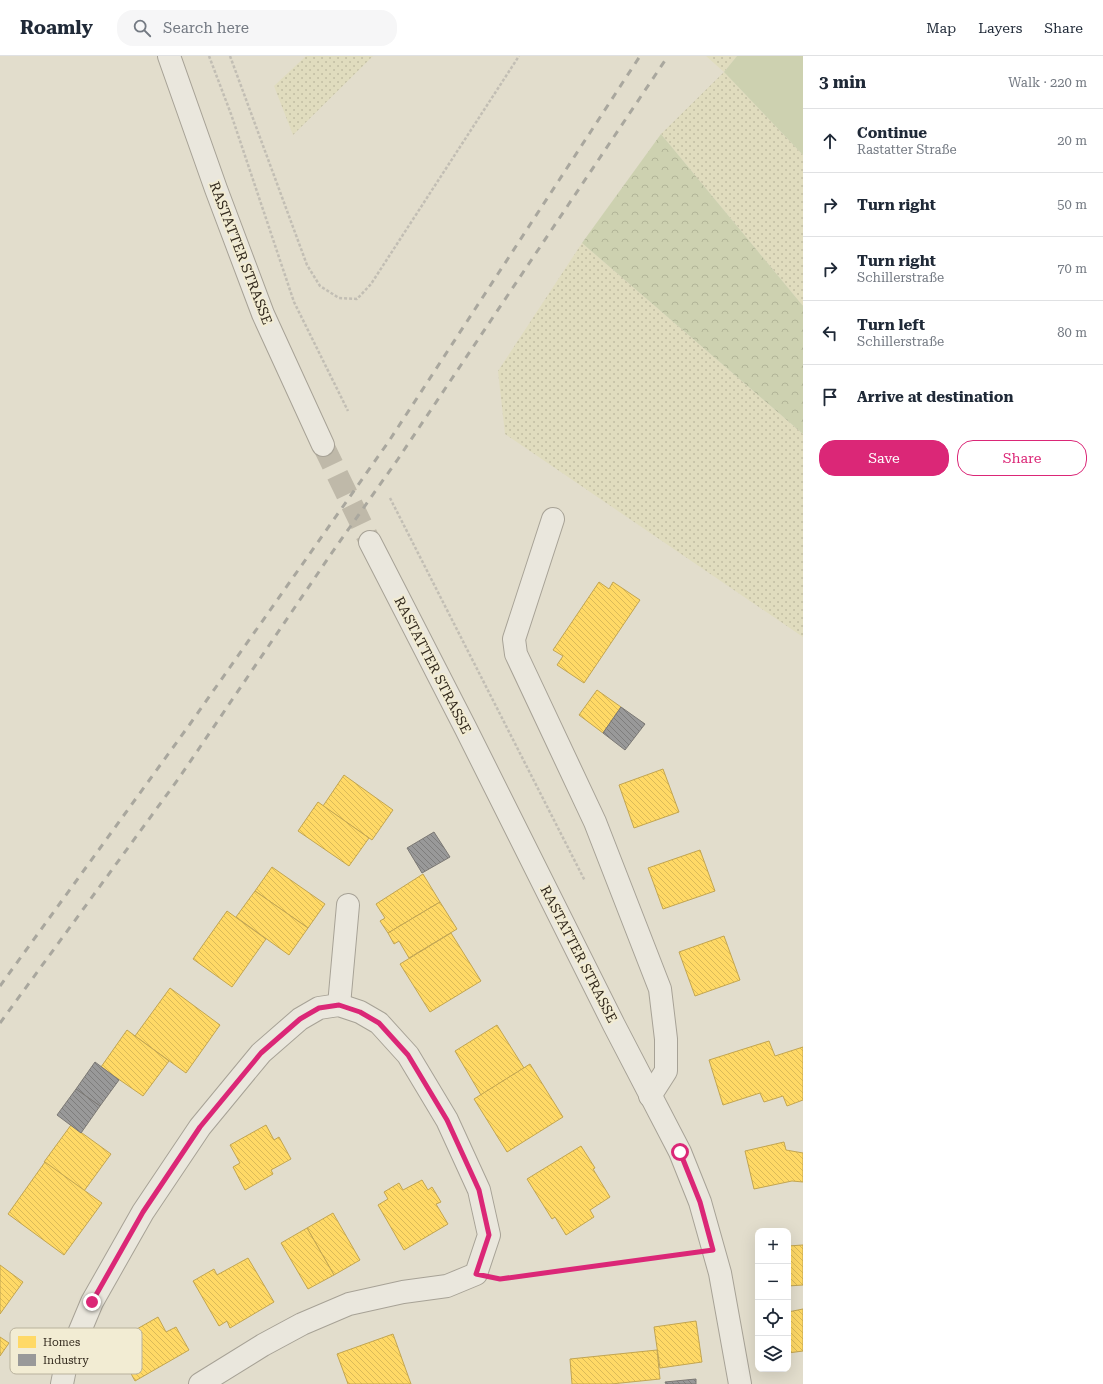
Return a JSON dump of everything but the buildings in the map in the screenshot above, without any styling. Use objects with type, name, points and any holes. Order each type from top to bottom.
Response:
[{"type":"street","name":"RASTATTER STRASSE","points":[[169,56],[216,189],[263,314],[323,445]]},
{"type":"street","points":[[553,519],[514,639],[516,654],[595,822],[660,989],[666,1039],[666,1071],[650,1096]]},
{"type":"street","name":"RASTATTER STRASSE","points":[[370,542],[466,729],[650,1096],[680,1152],[700,1202],[720,1273],[740,1384]]},
{"type":"street","points":[[339,1005],[348,905]]},
{"type":"street","points":[[81,1328],[92,1302],[143,1212],[200,1127],[261,1053],[300,1019],[319,1008],[339,1005],[360,1012],[379,1023],[408,1055],[447,1120],[479,1190],[489,1235],[476,1274],[448,1286],[402,1292],[349,1304],[302,1324],[263,1345],[200,1384]]},
{"type":"street","points":[[62,1384],[64,1374]]},
{"type":"path","points":[[209,56],[231,114],[294,302],[348,411]]},
{"type":"path","points":[[230,56],[307,265],[320,286],[339,298],[357,299],[371,284],[519,56]]},
{"type":"path","points":[[390,498],[588,887]]},
{"type":"path","points":[[476,1274],[500,1279],[713,1250]]},
{"type":"shaded area","points":[[306,56],[373,56],[293,135],[274,86]]},
{"type":"shaded area","points":[[706,56],[737,56],[724,72]]},
{"type":"shaded area","points":[[724,72],[803,155],[803,306],[661,134]]},
{"type":"shaded area","points":[[582,243],[803,434],[803,637],[505,434],[498,371]]},
{"type":"green space","points":[[737,56],[803,56],[803,155],[724,72]]},
{"type":"green space","points":[[661,134],[803,306],[803,434],[582,243]]},
{"type":"tunnel","points":[[323,445],[370,542]]},
{"type":"railway","points":[[0,986],[190,724],[389,441],[640,56]]},
{"type":"railway","points":[[0,1023],[179,778],[331,554],[398,459],[668,56]]},
{"type":"route","points":[[92,1302],[143,1212],[200,1127],[261,1053],[300,1019],[319,1008],[339,1005],[360,1012],[379,1023],[408,1055],[447,1120],[479,1190],[489,1235],[476,1274],[500,1279],[713,1250],[700,1202],[680,1152]]}]
